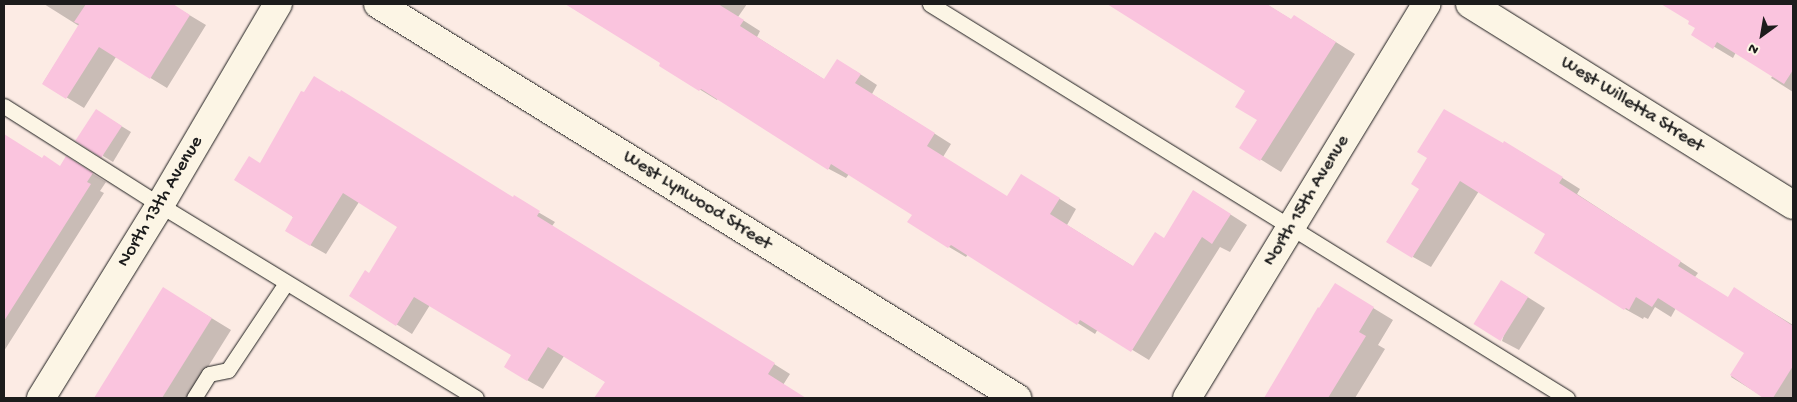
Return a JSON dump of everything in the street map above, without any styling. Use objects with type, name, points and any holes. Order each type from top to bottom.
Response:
[{"type":"street","name":"North 13th Avenue","points":[[41,398],[160,205],[278,4]]},
{"type":"street","name":"West Lynwood Street","points":[[378,4],[1017,398]]},
{"type":"street","name":"North 15th Avenue","points":[[1187,398],[1427,4]]},
{"type":"street","name":"West Willetta Street","points":[[1470,4],[1793,205]]},
{"type":"lane","points":[[930,4],[1568,398]]},
{"type":"lane","points":[[4,106],[286,283],[476,398]]},
{"type":"lane","points":[[194,398],[209,374],[228,370],[286,283]]},
{"type":"building","points":[[86,4],[173,4],[190,15],[150,79],[99,47],[66,99],[42,84],[79,24],[74,22]]},
{"type":"building","points":[[565,4],[718,4],[744,20],[740,26],[824,79],[837,59],[861,74],[855,83],[935,133],[927,146],[1007,196],[1021,174],[1060,198],[1050,214],[1133,266],[1155,232],[1164,238],[1193,190],[1231,214],[1212,244],[1202,237],[1131,352],[1080,320],[1077,325],[951,245],[948,248],[907,222],[912,215],[831,164],[828,170],[701,89],[699,91],[659,66],[660,63]]},
{"type":"building","points":[[1107,4],[1267,4],[1291,19],[1294,15],[1336,42],[1260,161],[1239,148],[1257,120],[1235,107],[1245,91]]},
{"type":"building","points":[[1661,4],[1793,4],[1793,70],[1784,84],[1717,42],[1713,49],[1691,35],[1695,28],[1688,24],[1689,21]]},
{"type":"building","points":[[314,76],[340,92],[341,90],[513,197],[514,195],[540,211],[537,216],[775,363],[768,374],[806,398],[594,398],[605,382],[548,347],[527,381],[504,367],[511,355],[414,297],[396,326],[349,296],[365,270],[369,273],[397,227],[343,193],[310,246],[285,231],[293,217],[234,180],[249,156],[260,163],[301,91],[304,92]]},
{"type":"building","points":[[96,109],[122,126],[101,158],[75,141]]},
{"type":"building","points":[[1444,109],[1503,143],[1504,141],[1563,177],[1559,183],[1681,261],[1678,266],[1728,297],[1734,287],[1793,326],[1793,366],[1773,398],[1763,398],[1730,375],[1744,353],[1658,298],[1652,307],[1636,297],[1629,310],[1626,308],[1624,310],[1534,253],[1545,234],[1460,181],[1412,258],[1386,242],[1419,189],[1411,184],[1427,158],[1417,152]]},
{"type":"building","points":[[4,134],[42,158],[44,155],[60,166],[66,156],[93,173],[87,182],[91,184],[4,321]]},
{"type":"building","points":[[1501,280],[1528,297],[1501,341],[1473,324]]},
{"type":"building","points":[[1335,283],[1374,307],[1359,332],[1366,336],[1328,398],[1264,398],[1318,307]]},
{"type":"building","points":[[163,287],[212,318],[162,398],[94,398]]}]
